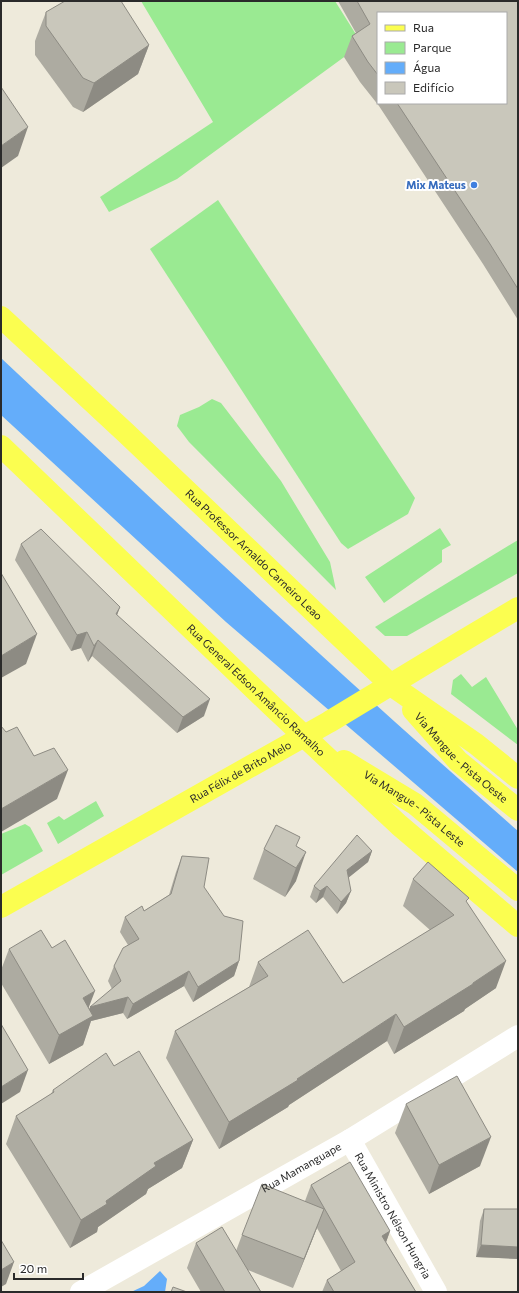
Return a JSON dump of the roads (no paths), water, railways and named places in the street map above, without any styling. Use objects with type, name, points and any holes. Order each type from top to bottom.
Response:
[{"type":"main road","name":"Rua Professor Arnaldo Carneiro Leao","points":[[1,317],[127,434],[386,688],[476,744],[518,778]]},
{"type":"main road","name":"Rua General Edson Amâncio Ramalho","points":[[1,446],[399,825],[518,926]]},
{"type":"main road","name":"Rua Félix de Brito Melo","points":[[1,907],[329,722],[518,608]]},
{"type":"main road","name":"Via Mangue - Pista Oeste","points":[[386,688],[458,760],[518,810]]},
{"type":"main road","name":"Via Mangue - Pista Leste","points":[[304,736],[415,804],[518,890]]},
{"type":"street","name":"Rua Mamanguape","points":[[81,1292],[350,1140],[518,1036]]},
{"type":"street","name":"Rua Ministro Nélson Hungria","points":[[350,1140],[436,1292]]},
{"type":"water","points":[[1,358],[257,597],[518,831],[518,872],[226,622],[1,415]]},
{"type":"water","points":[[160,1271],[167,1279],[165,1292],[131,1292],[144,1286]]},
{"type":"place","name":"Mix Mateus","points":[[474,185]]}]
